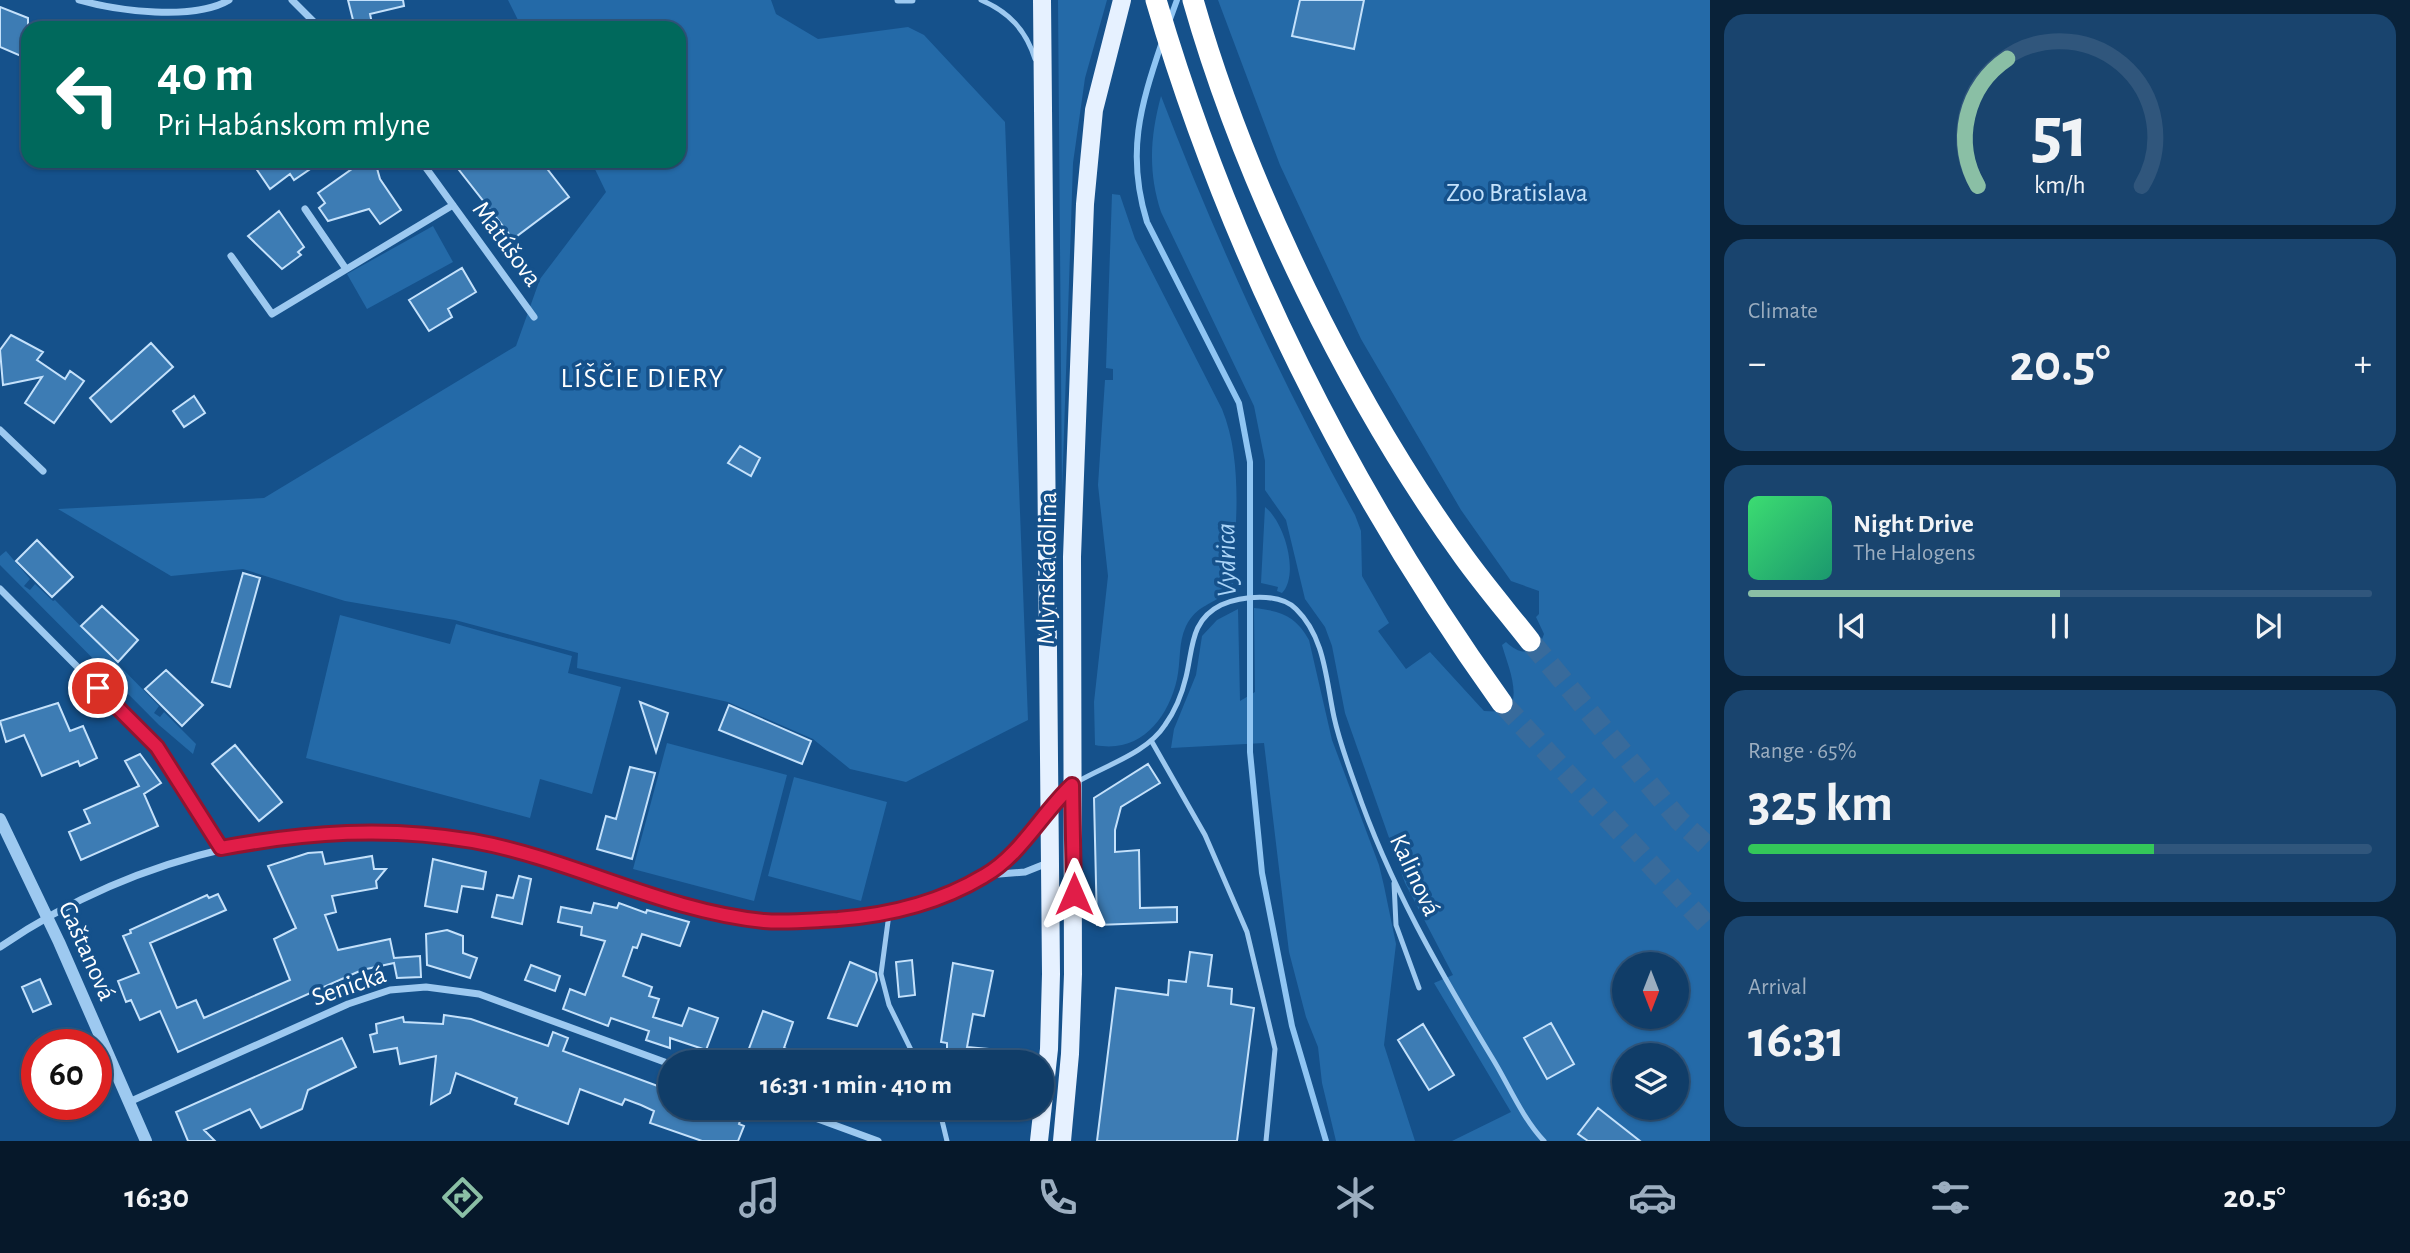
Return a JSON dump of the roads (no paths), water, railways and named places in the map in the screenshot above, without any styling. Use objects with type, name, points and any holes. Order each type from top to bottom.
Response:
[{"type":"highway","points":[[1156,0],[1182,89],[1222,194],[1265,293],[1356,477],[1431,601],[1502,703]]},
{"type":"highway","points":[[1193,0],[1241,138],[1281,235],[1348,368],[1432,509],[1464,557],[1530,641]]},
{"type":"main road","name":"Mlynská dolina","points":[[1039,1141],[1049,1049],[1051,861],[1047,274],[1042,0]]},
{"type":"main road","name":"Mlynská dolina","points":[[1062,1141],[1070,1054],[1073,844],[1072,557],[1087,167],[1094,110],[1122,0]]},
{"type":"main road","points":[[1049,810],[1072,785]]},
{"type":"main road","points":[[1051,861],[1073,844]]},
{"type":"street","points":[[79,0],[102,7],[167,12],[229,0]]},
{"type":"street","points":[[292,0],[313,21]]},
{"type":"street","points":[[898,0],[912,0]]},
{"type":"street","name":"Matúšova","points":[[426,168],[534,317]]},
{"type":"street","points":[[231,256],[272,314],[453,205]]},
{"type":"street","points":[[305,209],[346,269]]},
{"type":"street","points":[[0,430],[43,471]]},
{"type":"street","points":[[0,590],[157,747],[221,848]]},
{"type":"street","points":[[0,947],[47,915],[136,878],[221,848],[338,831],[420,833],[520,852],[645,893],[733,916],[767,921],[888,914],[937,899],[986,875],[1023,842],[1049,810]]},
{"type":"street","name":"Gaštanová","points":[[0,818],[47,915],[146,1141]]},
{"type":"street","points":[[986,875],[1025,872],[1051,861]]},
{"type":"street","name":"Senická","points":[[129,1102],[348,1004],[390,990],[426,988],[479,993],[658,1060]]},
{"type":"street","points":[[821,1120],[878,1141]]},
{"type":"lane","points":[[981,0],[999,8],[1015,20],[1032,50],[1042,80]]},
{"type":"lane","name":"Kalinová","points":[[1152,742],[1178,701],[1186,676],[1192,637],[1201,621],[1217,607],[1236,599],[1262,597],[1295,607],[1313,634],[1323,656],[1335,719],[1353,777],[1394,880],[1443,980],[1544,1141]]},
{"type":"lane","points":[[1072,785],[1152,742],[1205,835],[1247,932],[1275,1049],[1266,1141]]},
{"type":"lane","points":[[1394,880],[1396,925],[1419,989]]},
{"type":"lane","points":[[888,914],[881,974],[889,1005],[911,1050]]},
{"type":"lane","points":[[942,1120],[947,1141]]},
{"type":"waterway","name":"Vydrica","points":[[1169,22],[1177,0]]},
{"type":"waterway","name":"Vydrica","points":[[1162,42],[1147,88],[1138,131],[1137,174],[1147,222],[1239,403],[1250,462],[1250,752],[1262,873],[1292,1026],[1326,1141]]},
{"type":"tunnel","points":[[1530,641],[1679,820],[1710,849]]},
{"type":"tunnel","points":[[1502,703],[1710,929]]},
{"type":"district","name":"LÍŠČIE DIERY","points":[[643,379]]},
{"type":"park label","name":"Zoo Bratislava","points":[[1517,193]]}]
